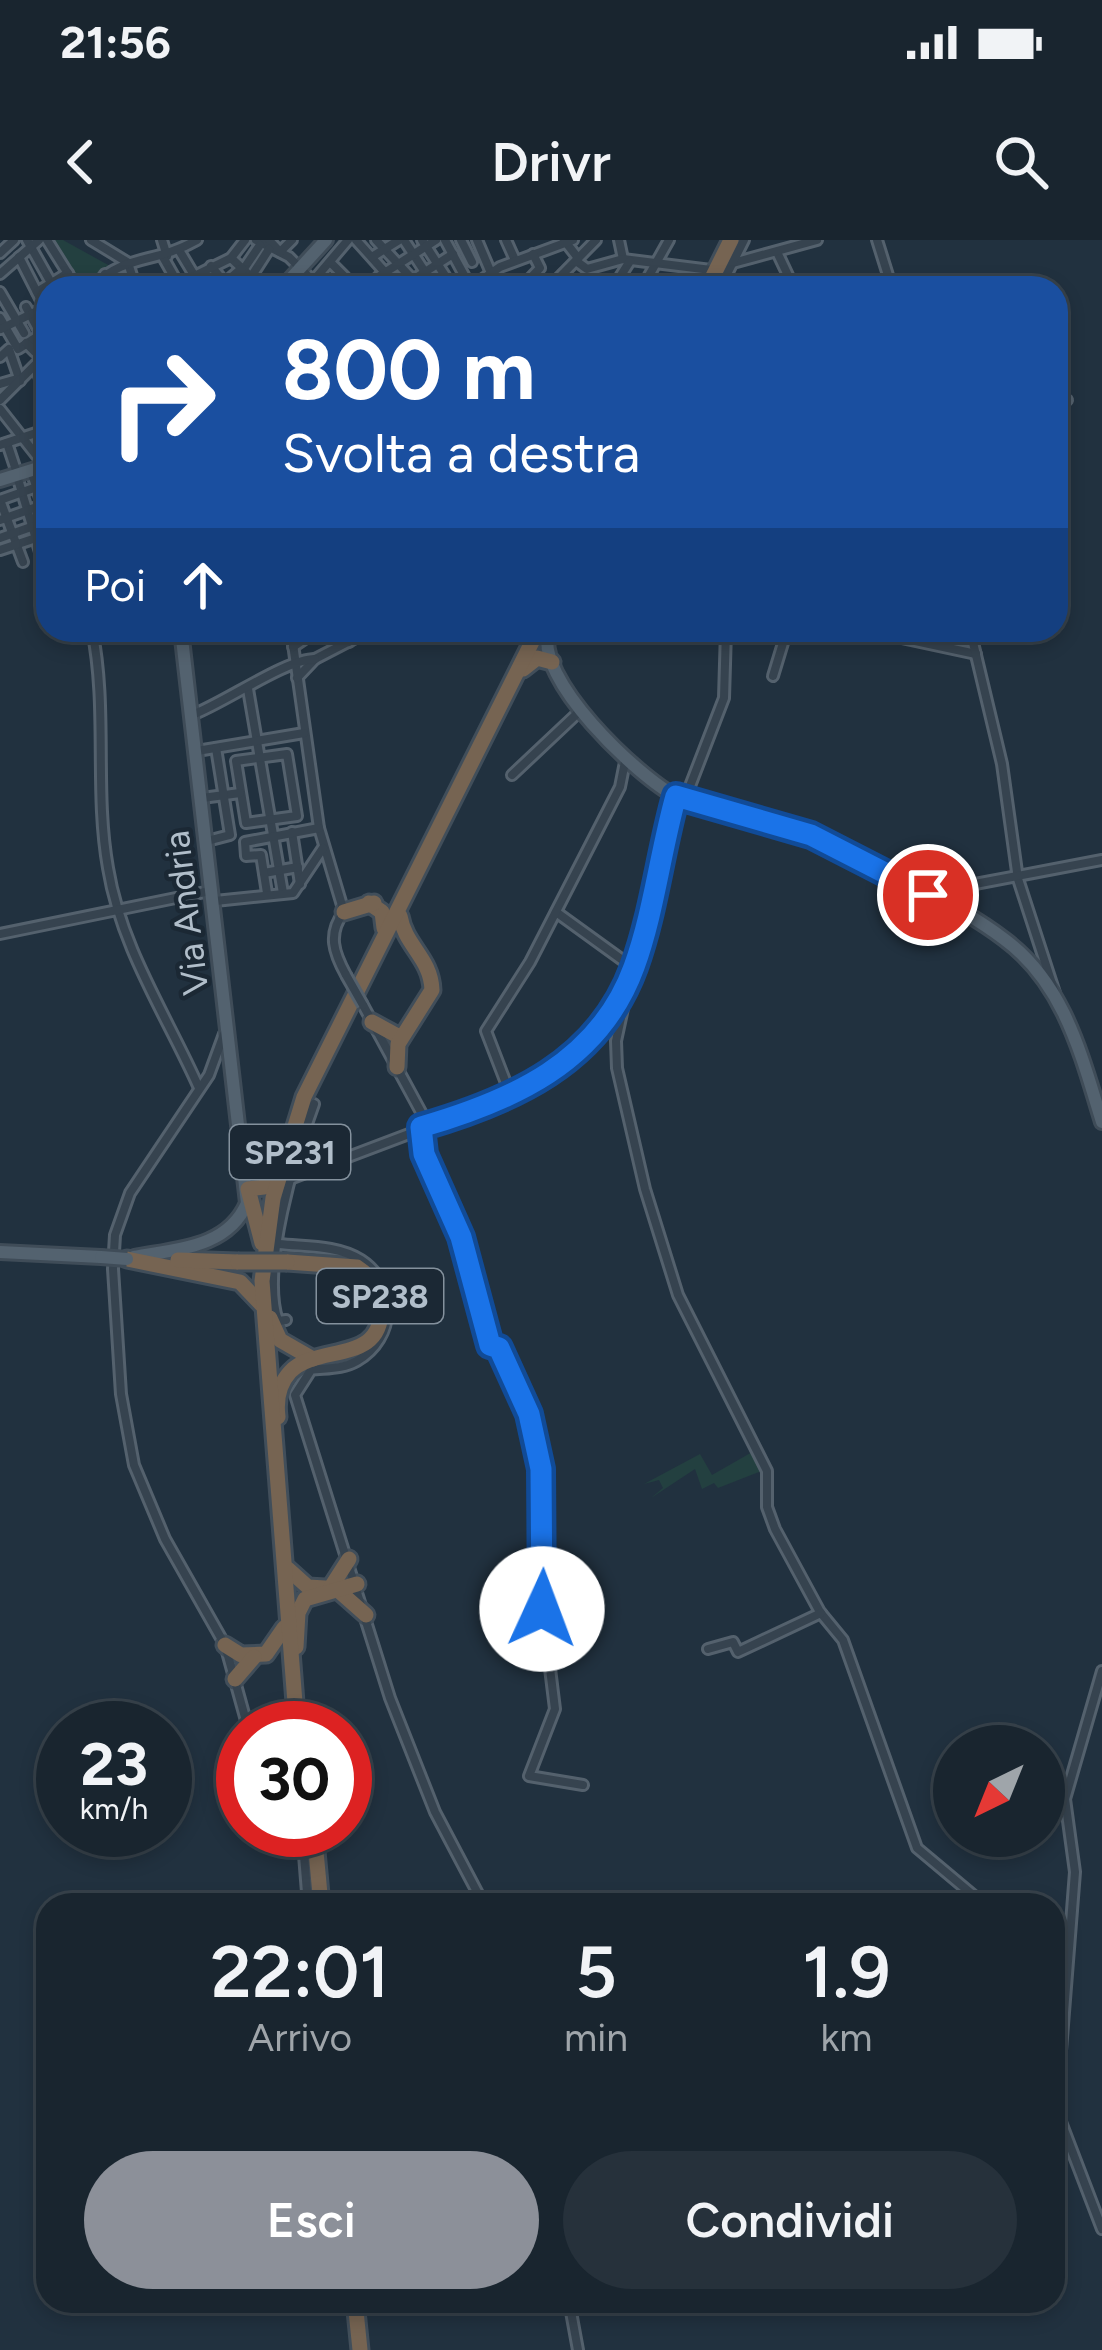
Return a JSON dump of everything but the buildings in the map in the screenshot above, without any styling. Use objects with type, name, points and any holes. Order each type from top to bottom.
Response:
[{"type":"highway","points":[[717,276],[735,240]]},
{"type":"highway","name":"SP231","points":[[297,1701],[267,1276],[279,1194],[297,1131],[405,892],[539,648]]},
{"type":"highway","name":"SP231","points":[[296,1701],[264,1328],[290,1135],[346,1014],[539,648]]},
{"type":"highway","points":[[344,912],[390,902],[405,892]]},
{"type":"highway","points":[[369,903],[382,912],[385,923],[375,960]]},
{"type":"highway","points":[[397,1066],[397,1039],[432,990],[428,964],[410,944],[400,916]]},
{"type":"highway","points":[[375,960],[392,944],[410,944]]},
{"type":"highway","points":[[272,1249],[248,1189],[260,1190],[268,1181],[331,1028],[346,1014]]},
{"type":"highway","points":[[372,1022],[397,1039]]},
{"type":"highway","points":[[127,1258],[240,1282],[258,1297],[264,1328]]},
{"type":"highway","name":"SP238","points":[[127,1258],[357,1267],[368,1275],[381,1299],[379,1324],[364,1345],[313,1359]]},
{"type":"highway","points":[[267,1276],[275,1333],[293,1351],[313,1359]]},
{"type":"highway","points":[[279,1473],[279,1391],[290,1372],[313,1359]]},
{"type":"highway","points":[[336,1590],[349,1559]]},
{"type":"highway","points":[[242,1659],[283,1632],[285,1570]]},
{"type":"highway","points":[[285,1570],[308,1587],[336,1590],[366,1615]]},
{"type":"highway","points":[[296,1647],[298,1612],[305,1599],[319,1591],[357,1584]]},
{"type":"highway","points":[[242,1659],[289,1676],[294,1701]]},
{"type":"highway","points":[[310,1857],[313,1893]]},
{"type":"highway","points":[[356,2313],[360,2350]]},
{"type":"main road","points":[[0,477],[34,466]]},
{"type":"main road","name":"Via Andria","points":[[184,642],[248,1189]]},
{"type":"main road","points":[[539,648],[637,773],[680,798],[811,835],[1004,938],[1055,993],[1102,1121]]},
{"type":"main road","points":[[127,1258],[216,1238],[243,1212],[248,1189]]},
{"type":"main road","name":"SP238","points":[[0,1252],[127,1258]]},
{"type":"street","points":[[1,250],[13,240]]},
{"type":"street","points":[[91,240],[128,263],[133,276]]},
{"type":"street","points":[[162,240],[174,276]]},
{"type":"street","points":[[105,274],[114,264],[165,256],[196,240]]},
{"type":"street","points":[[247,276],[253,256],[267,245],[293,240],[316,259]]},
{"type":"street","points":[[376,240],[409,276]]},
{"type":"street","points":[[373,263],[402,240],[431,276]]},
{"type":"street","points":[[331,263],[356,241],[382,275],[424,243],[436,240]]},
{"type":"street","points":[[445,240],[464,276]]},
{"type":"street","points":[[461,240],[472,262]]},
{"type":"street","points":[[477,240],[491,273]]},
{"type":"street","points":[[506,240],[515,260]]},
{"type":"street","points":[[532,276],[540,268],[536,240]]},
{"type":"street","points":[[563,274],[596,240]]},
{"type":"street","points":[[619,240],[626,260],[619,276]]},
{"type":"street","points":[[649,276],[669,240]]},
{"type":"street","points":[[733,263],[735,240]]},
{"type":"street","points":[[711,276],[735,240]]},
{"type":"street","points":[[722,276],[733,263],[817,240]]},
{"type":"street","points":[[877,240],[888,276]]},
{"type":"street","points":[[36,242],[57,256],[70,276]]},
{"type":"street","points":[[0,274],[36,242]]},
{"type":"street","points":[[36,242],[48,276]]},
{"type":"street","points":[[487,276],[515,260],[567,242],[587,269],[626,260],[711,270]]},
{"type":"street","points":[[179,250],[194,275],[231,258],[243,243],[253,256]]},
{"type":"street","points":[[424,243],[441,276]]},
{"type":"street","points":[[267,245],[331,263],[344,276]]},
{"type":"street","points":[[248,276],[267,245]]},
{"type":"street","points":[[777,252],[788,276]]},
{"type":"street","points":[[419,276],[453,254]]},
{"type":"street","points":[[28,275],[57,256]]},
{"type":"street","points":[[20,257],[36,290]]},
{"type":"street","points":[[231,258],[246,276]]},
{"type":"street","points":[[211,266],[217,276]]},
{"type":"street","points":[[455,276],[461,270]]},
{"type":"street","points":[[65,276],[68,273]]},
{"type":"street","points":[[0,292],[3,305],[36,329]]},
{"type":"street","points":[[0,318],[2,329],[35,352],[36,348]]},
{"type":"street","points":[[2,329],[16,318]]},
{"type":"street","points":[[16,318],[20,341]]},
{"type":"street","points":[[20,341],[36,333]]},
{"type":"street","points":[[0,538],[36,538],[22,492],[34,466],[24,437],[0,405],[28,375],[36,346]]},
{"type":"street","points":[[9,349],[28,375],[0,360],[9,349]]},
{"type":"street","points":[[0,384],[28,375]]},
{"type":"street","points":[[0,425],[11,422]]},
{"type":"street","points":[[3,444],[36,433]]},
{"type":"street","points":[[3,444],[34,466]]},
{"type":"street","points":[[0,460],[34,466]]},
{"type":"street","points":[[23,562],[0,500],[36,487]]},
{"type":"street","points":[[4,519],[36,508]]},
{"type":"street","points":[[0,550],[36,526]]},
{"type":"street","points":[[94,642],[107,867],[148,988],[200,1089]]},
{"type":"street","points":[[292,642],[319,828],[344,912],[333,938],[346,975],[372,1022]]},
{"type":"street","points":[[292,647],[300,642]]},
{"type":"street","points":[[193,715],[294,664],[350,642]]},
{"type":"street","points":[[726,642],[724,698],[680,798],[632,972],[616,1041],[617,1068],[645,1189],[678,1295],[767,1471],[767,1507],[775,1529],[821,1613],[843,1640],[917,1848],[971,1893]]},
{"type":"street","points":[[773,676],[783,642]]},
{"type":"street","points":[[920,642],[976,654]]},
{"type":"street","points":[[973,642],[1002,764],[1018,878],[1055,993]]},
{"type":"street","points":[[292,647],[310,661]]},
{"type":"street","points":[[297,680],[310,661]]},
{"type":"street","points":[[248,689],[283,893]]},
{"type":"street","points":[[512,776],[583,709]]},
{"type":"street","points":[[197,751],[304,733]]},
{"type":"street","points":[[207,841],[230,835],[216,748]]},
{"type":"street","points":[[286,754],[292,784],[297,816],[246,823],[236,761],[286,754]]},
{"type":"street","points":[[511,1096],[485,1031],[556,912],[620,787],[625,762]]},
{"type":"street","points":[[620,787],[637,773]]},
{"type":"street","points":[[292,784],[312,782]]},
{"type":"street","points":[[202,798],[240,793]]},
{"type":"street","points":[[267,893],[261,855],[246,856],[244,842],[319,828]]},
{"type":"street","points":[[292,832],[301,887]]},
{"type":"street","points":[[0,933],[214,893],[283,893],[301,887],[323,848]]},
{"type":"street","points":[[879,870],[944,884],[1018,878],[1102,860]]},
{"type":"street","points":[[264,873],[298,867]]},
{"type":"street","points":[[556,912],[632,972]]},
{"type":"street","points":[[290,1179],[511,1096],[572,1059],[603,1021],[632,972]]},
{"type":"street","points":[[228,1009],[213,1068],[130,1192],[115,1235],[113,1269],[121,1394],[134,1465],[165,1539],[242,1659],[246,1701]]},
{"type":"street","points":[[213,1068],[233,1059]]},
{"type":"street","points":[[397,1066],[424,1126],[424,1154],[461,1237],[490,1345],[499,1348],[536,1443],[543,1512],[539,1579],[555,1709],[529,1776],[583,1785]]},
{"type":"street","points":[[213,1068],[236,1077]]},
{"type":"street","points":[[286,1320],[278,1321],[274,1302],[272,1249],[314,1104]]},
{"type":"street","points":[[272,1249],[329,1249],[358,1259],[382,1282],[387,1296],[386,1327],[369,1352],[344,1366],[311,1370],[295,1395],[390,1698],[435,1812],[478,1893]]},
{"type":"street","points":[[708,1648],[733,1642],[738,1652],[821,1613]]},
{"type":"street","points":[[1065,2000],[1075,1872],[1064,1799],[1102,1671]]},
{"type":"street","points":[[1065,2132],[1102,2229]]},
{"type":"street","points":[[571,2313],[578,2350]]},
{"type":"green space","points":[[49,240],[63,240],[110,266],[96,276],[72,276]]},
{"type":"green space","points":[[754,1451],[764,1470],[718,1488],[714,1483],[702,1489],[695,1469],[651,1498],[663,1488],[659,1480],[644,1484],[700,1454],[712,1475]]},
{"type":"route","points":[[542,1609],[541,1469],[529,1414],[499,1348],[490,1345],[461,1237],[424,1154],[421,1127],[533,1087],[588,1041],[634,968],[676,796],[811,835],[928,895]]}]
